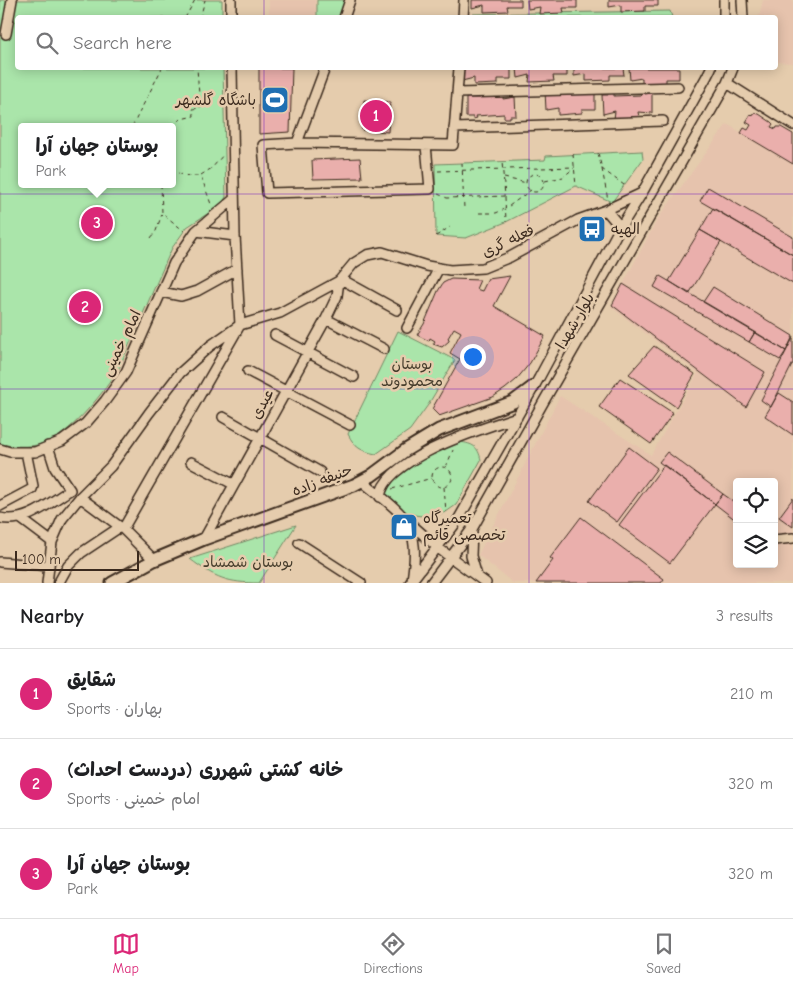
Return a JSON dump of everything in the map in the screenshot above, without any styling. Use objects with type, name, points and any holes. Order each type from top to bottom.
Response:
[{"type":"main road","name":"حنیفه زاده","points":[[112,583],[154,560],[204,539],[362,481],[406,450],[439,430],[513,402],[534,387]]},
{"type":"street","points":[[6,34],[12,0]]},
{"type":"street","points":[[231,0],[231,15]]},
{"type":"street","points":[[345,15],[350,0]]},
{"type":"street","points":[[463,15],[464,0]]},
{"type":"street","points":[[724,0],[724,15]]},
{"type":"street","points":[[742,0],[742,15]]},
{"type":"street","points":[[60,583],[58,582],[68,566],[81,553],[121,528],[240,325],[234,236],[232,70]]},
{"type":"street","points":[[297,143],[324,70]]},
{"type":"street","points":[[426,145],[430,189],[267,194],[263,145],[297,143],[453,145],[459,70]]},
{"type":"street","name":"بلوار شهدا","points":[[411,582],[458,520],[534,387],[617,233],[642,193],[710,70]]},
{"type":"street","name":"بلوار شهدا","points":[[431,583],[472,529],[733,70]]},
{"type":"street","points":[[727,83],[793,124]]},
{"type":"street","points":[[457,93],[678,87]]},
{"type":"street","points":[[454,128],[663,121]]},
{"type":"street","points":[[642,193],[658,202]]},
{"type":"street","name":"فعله گری","points":[[340,280],[354,263],[367,255],[382,252],[426,266],[450,270],[483,268],[510,257],[578,220],[606,210],[642,193]]},
{"type":"street","name":"امام خمینی","points":[[0,450],[35,452],[62,441],[86,423],[126,372],[174,263],[196,231],[234,199]]},
{"type":"street","points":[[606,210],[617,223],[617,233]]},
{"type":"street","points":[[196,231],[234,236]]},
{"type":"street","points":[[408,328],[439,268]]},
{"type":"street","points":[[161,292],[181,296],[197,291],[236,269]]},
{"type":"street","points":[[47,583],[52,542],[62,519],[80,497],[111,466],[180,373],[210,346],[240,325],[280,313],[340,280],[397,310]]},
{"type":"street","name":"عیدی","points":[[204,539],[326,319],[337,296],[340,280]]},
{"type":"street","points":[[326,319],[384,349]]},
{"type":"street","points":[[275,335],[354,377]]},
{"type":"street","points":[[248,371],[284,392],[350,425]]},
{"type":"street","points":[[223,417],[320,472]]},
{"type":"street","points":[[383,494],[381,488],[385,482],[400,469],[426,452],[448,441],[517,417]]},
{"type":"street","points":[[0,518],[9,520],[26,516],[70,490],[55,468],[48,446]]},
{"type":"street","points":[[0,506],[32,489],[26,452]]},
{"type":"street","points":[[191,462],[233,484]]},
{"type":"street","points":[[362,481],[383,494],[404,517],[438,548],[486,583]]},
{"type":"street","points":[[80,497],[121,528],[154,560]]},
{"type":"street","points":[[404,517],[411,532],[414,546],[415,561],[411,582]]},
{"type":"street","points":[[20,518],[52,542]]},
{"type":"street","points":[[472,529],[471,556],[477,576]]},
{"type":"street","points":[[778,540],[793,538]]},
{"type":"street","points":[[299,543],[361,583]]},
{"type":"street","points":[[0,562],[49,566]]},
{"type":"path","points":[[187,15],[195,0]]},
{"type":"path","points":[[201,15],[205,0]]},
{"type":"path","points":[[134,123],[161,70]]},
{"type":"path","points":[[176,123],[181,119],[194,116],[193,109],[200,108],[197,70]]},
{"type":"path","points":[[598,153],[608,200]]},
{"type":"path","points":[[176,171],[184,176],[201,176],[212,168],[225,154]]},
{"type":"path","points":[[573,154],[576,186]]},
{"type":"path","points":[[502,162],[506,222]]},
{"type":"path","points":[[462,163],[464,209]]},
{"type":"path","points":[[435,171],[574,167]]},
{"type":"path","points":[[544,181],[563,178],[574,167]]},
{"type":"path","points":[[602,169],[624,185]]},
{"type":"path","points":[[527,184],[528,178],[532,175],[540,176],[544,181]]},
{"type":"path","points":[[201,176],[213,210]]},
{"type":"path","points":[[503,178],[527,184],[531,190],[536,192],[542,189],[544,181]]},
{"type":"path","points":[[151,238],[162,213],[161,188]]},
{"type":"path","points":[[479,213],[496,212],[505,209],[531,190]]},
{"type":"path","points":[[435,193],[447,198],[504,196]]},
{"type":"path","points":[[162,213],[184,230]]},
{"type":"path","points":[[436,236],[450,227]]},
{"type":"path","points":[[445,468],[456,443]]},
{"type":"path","points":[[383,494],[432,478],[436,469],[445,468],[450,471],[452,477],[449,483],[444,486]]},
{"type":"path","points":[[432,478],[435,483],[444,486]]},
{"type":"path","points":[[444,486],[446,512]]},
{"type":"shaded area","points":[[269,0],[315,0],[317,15],[269,15]]},
{"type":"shaded area","points":[[763,0],[793,0],[793,63],[778,62],[778,15],[759,15]]},
{"type":"shaded area","points":[[727,124],[793,164],[793,583],[513,583],[478,555],[560,396],[651,455],[698,373],[611,307],[657,220]]},
{"type":"green space","points":[[0,0],[222,0],[222,15],[15,15],[15,70],[223,70],[226,197],[221,205],[187,227],[172,248],[119,368],[106,388],[88,409],[69,428],[50,441],[38,445],[12,446],[0,444]]},
{"type":"green space","points":[[317,0],[346,0],[341,15],[317,15]]},
{"type":"green space","points":[[670,11],[671,15],[473,15]]},
{"type":"green space","points":[[642,151],[643,159],[612,202],[576,186],[506,222],[466,238],[436,236],[435,164],[545,160],[546,156]]},
{"type":"green space","name":"بوستان محمودوند","points":[[398,331],[455,360],[428,405],[410,430],[376,454],[366,452],[353,443],[348,434]]},
{"type":"green space","points":[[460,442],[474,446],[481,460],[456,505],[446,512],[430,517],[404,512],[386,499],[388,485],[419,461]]},
{"type":"green space","name":"بوستان شمشاد","points":[[296,525],[259,583],[239,582],[222,578],[207,571],[190,559]]},
{"type":"building","points":[[472,0],[521,0],[521,6],[507,6],[508,11],[484,12],[484,5],[472,8]]},
{"type":"building","points":[[527,0],[577,0],[577,8],[563,8],[564,13],[539,14],[540,7],[528,9]]},
{"type":"building","points":[[609,0],[658,0],[658,6],[645,6],[645,11],[621,12],[621,5],[609,7]]},
{"type":"building","name":"باشگاه گلشهر","points":[[259,70],[292,70],[290,132],[259,134]]},
{"type":"building","points":[[461,70],[511,70],[511,79],[498,79],[498,84],[474,85],[474,78],[462,81]]},
{"type":"building","points":[[517,70],[567,70],[567,76],[553,76],[554,81],[529,82],[530,75],[518,78]]},
{"type":"building","points":[[574,70],[623,70],[624,75],[610,75],[610,80],[586,81],[586,74],[574,76]]},
{"type":"building","points":[[629,70],[679,70],[679,79],[666,79],[666,84],[642,85],[642,78],[630,80]]},
{"type":"building","points":[[595,90],[595,109],[582,109],[582,113],[558,115],[558,108],[546,110],[545,91]]},
{"type":"building","points":[[504,92],[503,99],[515,97],[516,116],[504,118],[504,114],[476,116],[477,118],[473,119],[473,117],[466,117],[466,98],[480,98],[479,93]]},
{"type":"building","points":[[645,92],[645,94],[652,93],[652,113],[638,112],[639,117],[614,119],[615,111],[603,114],[602,95],[614,93],[614,96],[641,95],[640,93]]},
{"type":"building","points":[[364,100],[390,102],[388,132],[362,130]]},
{"type":"building","points":[[754,113],[771,122],[773,124],[771,127],[776,129],[781,127],[793,134],[793,164],[741,133],[744,128],[748,130],[751,125],[746,122],[751,114],[753,116]]},
{"type":"building","points":[[360,158],[362,178],[313,179],[312,160]]},
{"type":"building","points":[[708,187],[793,237],[793,255],[700,201]]},
{"type":"building","points":[[713,208],[793,255],[793,284],[700,230]]},
{"type":"building","points":[[700,230],[721,242],[689,294],[669,281]]},
{"type":"building","points":[[510,276],[494,306],[545,336],[530,363],[516,380],[505,389],[493,397],[439,416],[432,409],[460,359],[450,353],[461,332],[454,328],[448,338],[449,341],[442,347],[433,344],[435,341],[430,338],[429,341],[417,335],[424,324],[438,291],[443,283],[451,279],[480,280],[476,289],[482,291],[488,279]]},
{"type":"building","points":[[660,276],[755,332],[749,342],[654,287]]},
{"type":"building","points":[[623,284],[765,372],[746,407],[612,305]]},
{"type":"building","points":[[713,287],[793,336],[786,351],[703,302]]},
{"type":"building","points":[[755,332],[786,351],[780,360],[749,342]]},
{"type":"building","points":[[793,338],[793,363],[771,407],[761,400]]},
{"type":"building","points":[[654,346],[695,374],[676,407],[629,374]]},
{"type":"building","points":[[620,378],[673,413],[651,444],[599,407]]},
{"type":"building","points":[[779,393],[793,402],[793,435],[765,416]]},
{"type":"building","points":[[629,447],[657,468],[617,522],[589,501]]},
{"type":"building","points":[[667,452],[723,494],[715,504],[659,462]]},
{"type":"building","points":[[664,465],[715,504],[670,563],[619,525]]},
{"type":"building","points":[[723,494],[733,501],[733,518],[715,504]]},
{"type":"building","points":[[793,498],[793,527],[779,517]]},
{"type":"building","points":[[581,517],[664,579],[661,583],[536,583],[553,560],[550,558]]},
{"type":"place","name":"باشگاه گلشهر","points":[[275,100]]},
{"type":"place","name":"شقایق","points":[[376,116]]},
{"type":"place","name":"بوستان جهان آرا","points":[[97,223]]},
{"type":"place","name":"الهیه","points":[[592,229]]},
{"type":"place","name":"خانه کشتی شهرری (دردست احداث)","points":[[85,307]]},
{"type":"place","name":"تعمیرگاه تخصصی قائم","points":[[404,527]]}]
